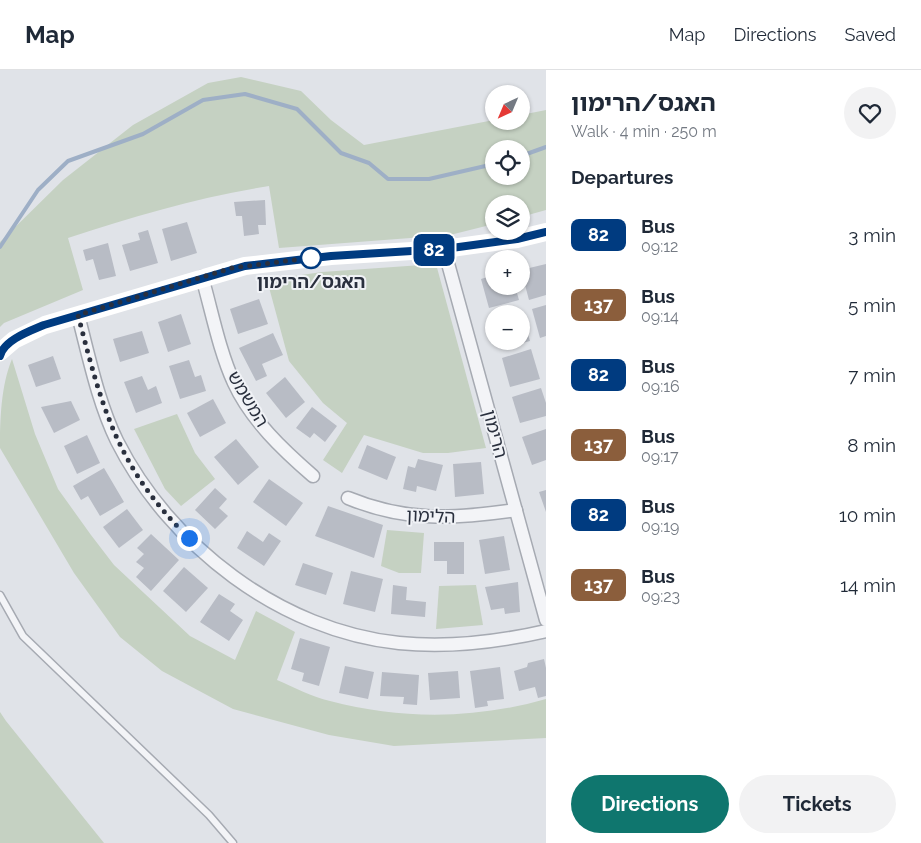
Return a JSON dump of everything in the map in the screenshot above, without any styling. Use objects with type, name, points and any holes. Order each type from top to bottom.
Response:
[{"type":"street","points":[[0,353],[28,332],[202,277],[245,266],[290,260],[444,249],[517,239],[546,232]]},
{"type":"street","name":"הרימון","points":[[444,249],[546,620]]},
{"type":"street","name":"המשמש","points":[[202,277],[223,354],[235,384],[268,433],[313,476]]},
{"type":"street","points":[[78,315],[104,408],[117,440],[148,493],[170,519],[228,572],[292,612],[324,625],[365,637],[399,643],[462,644],[492,642],[546,631]]},
{"type":"street","name":"הלימון","points":[[348,498],[394,514],[425,518],[466,517],[516,510]]},
{"type":"lane","points":[[0,595],[23,636],[209,815],[233,843]]},
{"type":"green space","points":[[241,77],[301,91],[331,120],[364,145],[485,122],[485,130],[530,130],[530,113],[546,110],[546,210],[530,214],[530,195],[485,195],[485,226],[450,235],[279,248],[269,186],[192,201],[68,238],[83,290],[4,323],[0,327],[0,242],[63,180],[133,125],[208,83]]},
{"type":"green space","points":[[436,264],[486,448],[448,453],[423,453],[364,435],[342,473],[323,460],[347,423],[323,403],[289,361],[267,280],[322,272]]},
{"type":"green space","points":[[12,359],[35,434],[58,489],[114,565],[190,636],[235,660],[256,611],[295,632],[277,680],[303,692],[323,699],[384,712],[439,715],[520,706],[546,699],[546,738],[394,746],[329,735],[233,709],[162,671],[120,637],[74,573],[0,448],[3,391]]},
{"type":"green space","points":[[177,414],[195,453],[215,479],[181,506],[165,489],[134,429]]},
{"type":"green space","points":[[387,530],[424,533],[421,573],[399,573],[381,566]]},
{"type":"green space","points":[[476,585],[483,625],[436,629],[439,586]]},
{"type":"green space","points":[[0,712],[6,721],[104,843],[0,843]]},
{"type":"building","points":[[265,200],[266,225],[258,225],[259,234],[244,236],[242,216],[236,216],[234,202]]},
{"type":"building","points":[[187,222],[197,253],[171,261],[162,229]]},
{"type":"building","points":[[148,230],[158,263],[130,271],[122,245],[140,240],[138,233]]},
{"type":"building","points":[[108,243],[116,276],[99,280],[93,259],[86,261],[83,250]]},
{"type":"building","points":[[546,264],[546,295],[529,300],[528,295],[530,295],[530,268]]},
{"type":"building","points":[[485,278],[485,294],[481,279]]},
{"type":"building","points":[[485,295],[518,295],[519,300],[500,305],[488,305]]},
{"type":"building","points":[[259,299],[268,324],[238,334],[230,309]]},
{"type":"building","points":[[546,305],[546,336],[540,338],[532,309]]},
{"type":"building","points":[[181,314],[191,344],[168,352],[158,322]]},
{"type":"building","points":[[142,331],[149,353],[120,362],[113,339]]},
{"type":"building","points":[[273,333],[283,355],[262,364],[267,376],[256,381],[239,348]]},
{"type":"building","points":[[530,349],[540,379],[510,387],[502,358]]},
{"type":"building","points":[[53,356],[61,379],[36,387],[28,365]]},
{"type":"building","points":[[189,360],[195,377],[201,375],[206,391],[180,399],[169,366]]},
{"type":"building","points":[[142,376],[148,390],[156,386],[162,403],[136,413],[124,382]]},
{"type":"building","points":[[285,377],[305,402],[286,418],[266,393]]},
{"type":"building","points":[[541,388],[546,403],[546,416],[520,423],[512,397]]},
{"type":"building","points":[[213,399],[226,423],[200,437],[187,413]]},
{"type":"building","points":[[71,401],[80,420],[54,433],[41,407]]},
{"type":"building","points":[[312,407],[337,426],[325,442],[314,433],[310,438],[296,428]]},
{"type":"building","points":[[546,429],[546,460],[532,465],[522,437]]},
{"type":"building","points":[[87,435],[100,463],[77,474],[64,446]]},
{"type":"building","points":[[236,439],[259,467],[238,485],[214,457]]},
{"type":"building","points":[[367,445],[396,457],[387,480],[358,468]]},
{"type":"building","points":[[418,459],[443,465],[436,491],[417,486],[416,492],[403,489],[408,466],[415,468]]},
{"type":"building","points":[[481,462],[484,494],[455,497],[453,464]]},
{"type":"building","points":[[104,468],[124,502],[100,516],[88,496],[81,500],[73,486]]},
{"type":"building","points":[[269,479],[303,503],[286,526],[253,502]]},
{"type":"building","points":[[215,488],[227,499],[219,508],[228,516],[215,529],[195,510]]},
{"type":"building","points":[[546,490],[546,512],[539,492]]},
{"type":"building","points":[[328,506],[383,525],[374,558],[315,536]]},
{"type":"building","points":[[127,509],[143,530],[119,548],[103,527]]},
{"type":"building","points":[[247,531],[263,542],[269,533],[281,541],[264,566],[237,548]]},
{"type":"building","points":[[151,534],[179,560],[151,591],[136,577],[144,568],[136,562],[144,554],[137,548]]},
{"type":"building","points":[[504,536],[510,570],[485,574],[479,540]]},
{"type":"building","points":[[434,542],[464,542],[464,574],[447,574],[447,561],[434,561]]},
{"type":"building","points":[[303,563],[333,573],[326,595],[295,585]]},
{"type":"building","points":[[184,567],[208,588],[186,612],[163,591]]},
{"type":"building","points":[[351,571],[383,579],[375,612],[343,604]]},
{"type":"building","points":[[518,582],[520,612],[505,614],[504,608],[491,610],[485,587]]},
{"type":"building","points":[[393,585],[407,587],[406,600],[426,602],[425,617],[391,614]]},
{"type":"building","points":[[219,594],[235,604],[230,611],[243,620],[229,641],[200,622]]},
{"type":"building","points":[[300,638],[330,647],[319,686],[302,681],[304,673],[291,669]]},
{"type":"building","points":[[544,659],[546,668],[546,696],[538,698],[535,687],[519,691],[514,671],[527,667],[528,663]]},
{"type":"building","points":[[345,666],[374,672],[368,699],[339,693]]},
{"type":"building","points":[[500,667],[504,699],[487,701],[488,706],[475,708],[470,671]]},
{"type":"building","points":[[458,671],[460,698],[430,700],[428,673]]},
{"type":"building","points":[[382,672],[419,675],[417,705],[403,704],[404,697],[380,696]]},
{"type":"waterway","points":[[0,247],[38,190],[68,161],[143,134],[203,100],[245,94],[297,109],[341,153],[369,163],[388,179],[429,179],[485,166]]},
{"type":"waterway","points":[[530,153],[546,147]]},
{"type":"bus line","name":"82","points":[[0,356],[1,351],[14,340],[44,325],[219,272],[245,266],[331,256],[444,249],[517,239],[546,232]]},
{"type":"place","name":"האגס/הרימון","points":[[311,258]]},
{"type":"route","points":[[189,538],[148,493],[117,440],[104,408],[78,315],[219,272],[245,266],[317,257],[311,258]]}]
